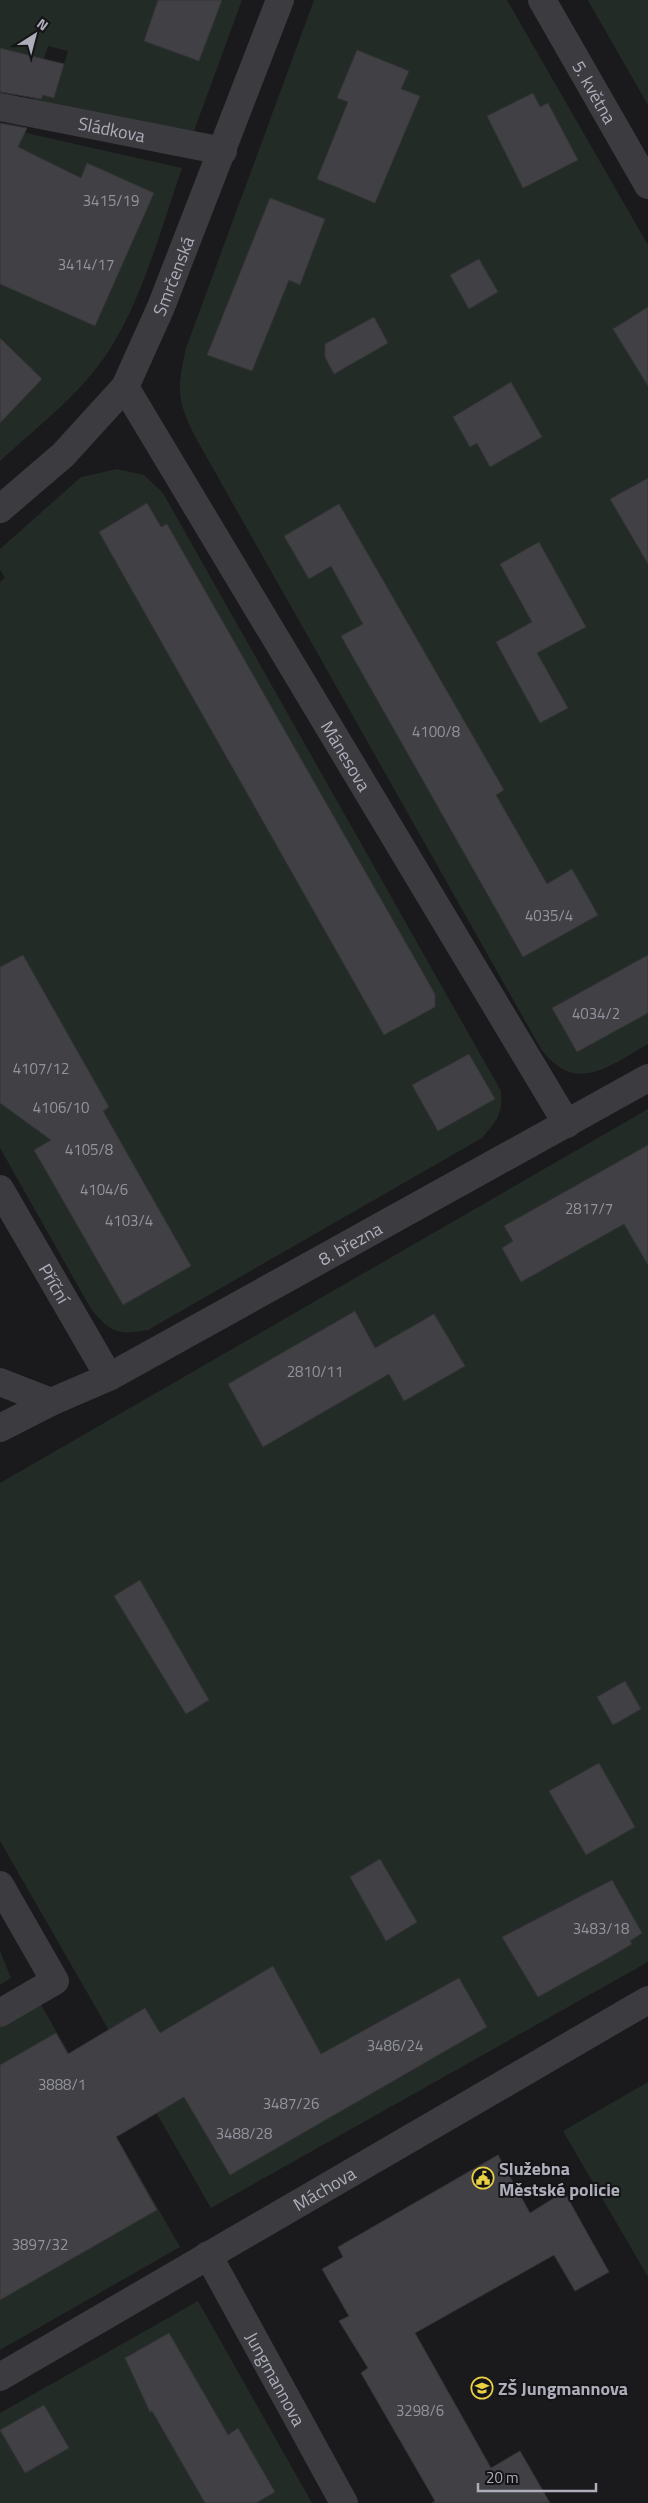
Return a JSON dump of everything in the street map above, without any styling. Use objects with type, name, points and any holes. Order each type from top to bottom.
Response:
[{"type":"street","name":"Smrčenská","points":[[0,509],[63,455],[125,387],[161,307],[280,0]]},
{"type":"street","name":"5. května","points":[[542,0],[648,185]]},
{"type":"street","name":"Sládkova","points":[[0,107],[223,151]]},
{"type":"street","name":"Mánesova","points":[[125,387],[567,1124]]},
{"type":"street","name":"8. března","points":[[0,1428],[51,1402],[108,1377],[648,1078]]},
{"type":"street","name":"Příční","points":[[0,1189],[108,1377]]},
{"type":"street","points":[[0,1382],[51,1402]]},
{"type":"street","points":[[0,1885],[55,1981],[0,2012]]},
{"type":"street","name":"Máchova","points":[[0,2377],[648,2000]]},
{"type":"street","name":"Jungmannova","points":[[208,2255],[344,2503]]},
{"type":"shaded area","points":[[0,0],[242,0],[194,131],[32,104],[34,93],[54,98],[68,51],[48,46],[44,59],[0,49]]},
{"type":"shaded area","points":[[314,0],[507,0],[648,245],[648,1044],[606,1068],[592,1072],[579,1074],[566,1071],[554,1063],[541,1049],[198,442],[182,406],[180,387],[186,348]]},
{"type":"shaded area","points":[[588,0],[648,0],[648,105],[590,4]]},
{"type":"shaded area","points":[[0,127],[182,168],[144,278],[120,332],[106,356],[68,399],[0,461]]},
{"type":"shaded area","points":[[117,469],[144,475],[163,493],[501,1091],[501,1106],[498,1117],[482,1138],[148,1330],[138,1332],[115,1330],[104,1323],[91,1309],[0,1148],[0,582],[5,578],[0,570],[0,549],[81,477]]},
{"type":"shaded area","points":[[648,1109],[648,1962],[211,2208],[0,1841],[0,1483]]},
{"type":"shaded area","points":[[0,1951],[11,1978],[0,1985]]},
{"type":"shaded area","points":[[40,2003],[180,2247],[0,2350],[0,2026]]},
{"type":"shaded area","points":[[648,2082],[648,2277],[563,2131]]},
{"type":"shaded area","points":[[198,2301],[312,2503],[0,2503],[0,2413]]},
{"type":"building","points":[[158,0],[222,0],[199,61],[144,41]]},
{"type":"building","points":[[0,48],[64,64],[54,98],[43,95],[41,99],[0,92]]},
{"type":"building","points":[[357,50],[409,71],[401,89],[420,96],[375,203],[317,179],[348,102],[337,98]]},
{"type":"building","points":[[533,93],[540,107],[548,103],[578,160],[523,188],[487,116]]},
{"type":"building","points":[[0,123],[27,128],[18,147],[81,178],[87,163],[154,193],[95,326],[0,284]]},
{"type":"building","points":[[270,198],[325,219],[300,285],[289,280],[252,371],[207,355]]},
{"type":"building","points":[[479,259],[498,292],[469,309],[450,275]]},
{"type":"building","points":[[648,307],[648,386],[613,329]]},
{"type":"building","points":[[374,317],[388,343],[334,374],[325,357],[325,344]]},
{"type":"building","points":[[0,338],[42,379],[0,423]]},
{"type":"building","points":[[511,382],[542,437],[490,467],[477,443],[470,447],[453,417]]},
{"type":"building","points":[[648,478],[648,564],[610,499]]},
{"type":"building","points":[[147,503],[161,527],[167,524],[435,994],[435,1007],[384,1035],[99,532]]},
{"type":"building","points":[[339,504],[504,790],[496,795],[547,884],[572,869],[598,915],[523,957],[341,636],[363,624],[331,566],[309,579],[284,536]]},
{"type":"building","points":[[539,542],[586,627],[537,653],[568,708],[540,723],[496,642],[532,622],[500,564]]},
{"type":"building","points":[[23,955],[109,1107],[103,1111],[191,1266],[123,1305],[34,1150],[51,1140],[0,1103],[0,967]]},
{"type":"building","points":[[648,955],[648,1013],[577,1052],[552,1008]]},
{"type":"building","points":[[469,1054],[495,1099],[438,1131],[412,1085]]},
{"type":"building","points":[[648,1145],[648,1265],[624,1224],[521,1282],[502,1248],[513,1241],[504,1226]]},
{"type":"building","points":[[355,1311],[375,1348],[434,1314],[465,1366],[404,1401],[389,1374],[263,1447],[228,1384]]},
{"type":"building","points":[[140,1580],[209,1700],[186,1714],[114,1596]]},
{"type":"building","points":[[625,1681],[641,1709],[613,1725],[597,1697]]},
{"type":"building","points":[[599,1763],[635,1827],[586,1855],[549,1791]]},
{"type":"building","points":[[380,1859],[417,1922],[386,1941],[350,1877]]},
{"type":"building","points":[[612,1880],[642,1933],[630,1941],[632,1944],[538,1997],[502,1937]]},
{"type":"building","points":[[273,1966],[321,2054],[459,1978],[487,2027],[230,2175],[184,2097],[116,2137],[157,2210],[0,2300],[0,2065],[56,2033],[68,2054],[145,2008],[160,2033]]},
{"type":"building","points":[[498,2155],[530,2213],[562,2193],[564,2196],[566,2195],[609,2272],[575,2291],[554,2255],[415,2333],[491,2468],[520,2451],[550,2503],[432,2503],[435,2501],[361,2373],[368,2368],[339,2321],[349,2316],[322,2269],[343,2257],[338,2247]]},
{"type":"building","points":[[169,2333],[228,2435],[238,2428],[275,2492],[256,2503],[205,2503],[152,2411],[150,2412],[125,2358]]},
{"type":"building","points":[[44,2405],[69,2448],[25,2473],[0,2430]]},
{"type":"place","name":"Služebna Městské policie","points":[[483,2178]]},
{"type":"place","name":"ZŠ Jungmannova","points":[[482,2388]]}]
